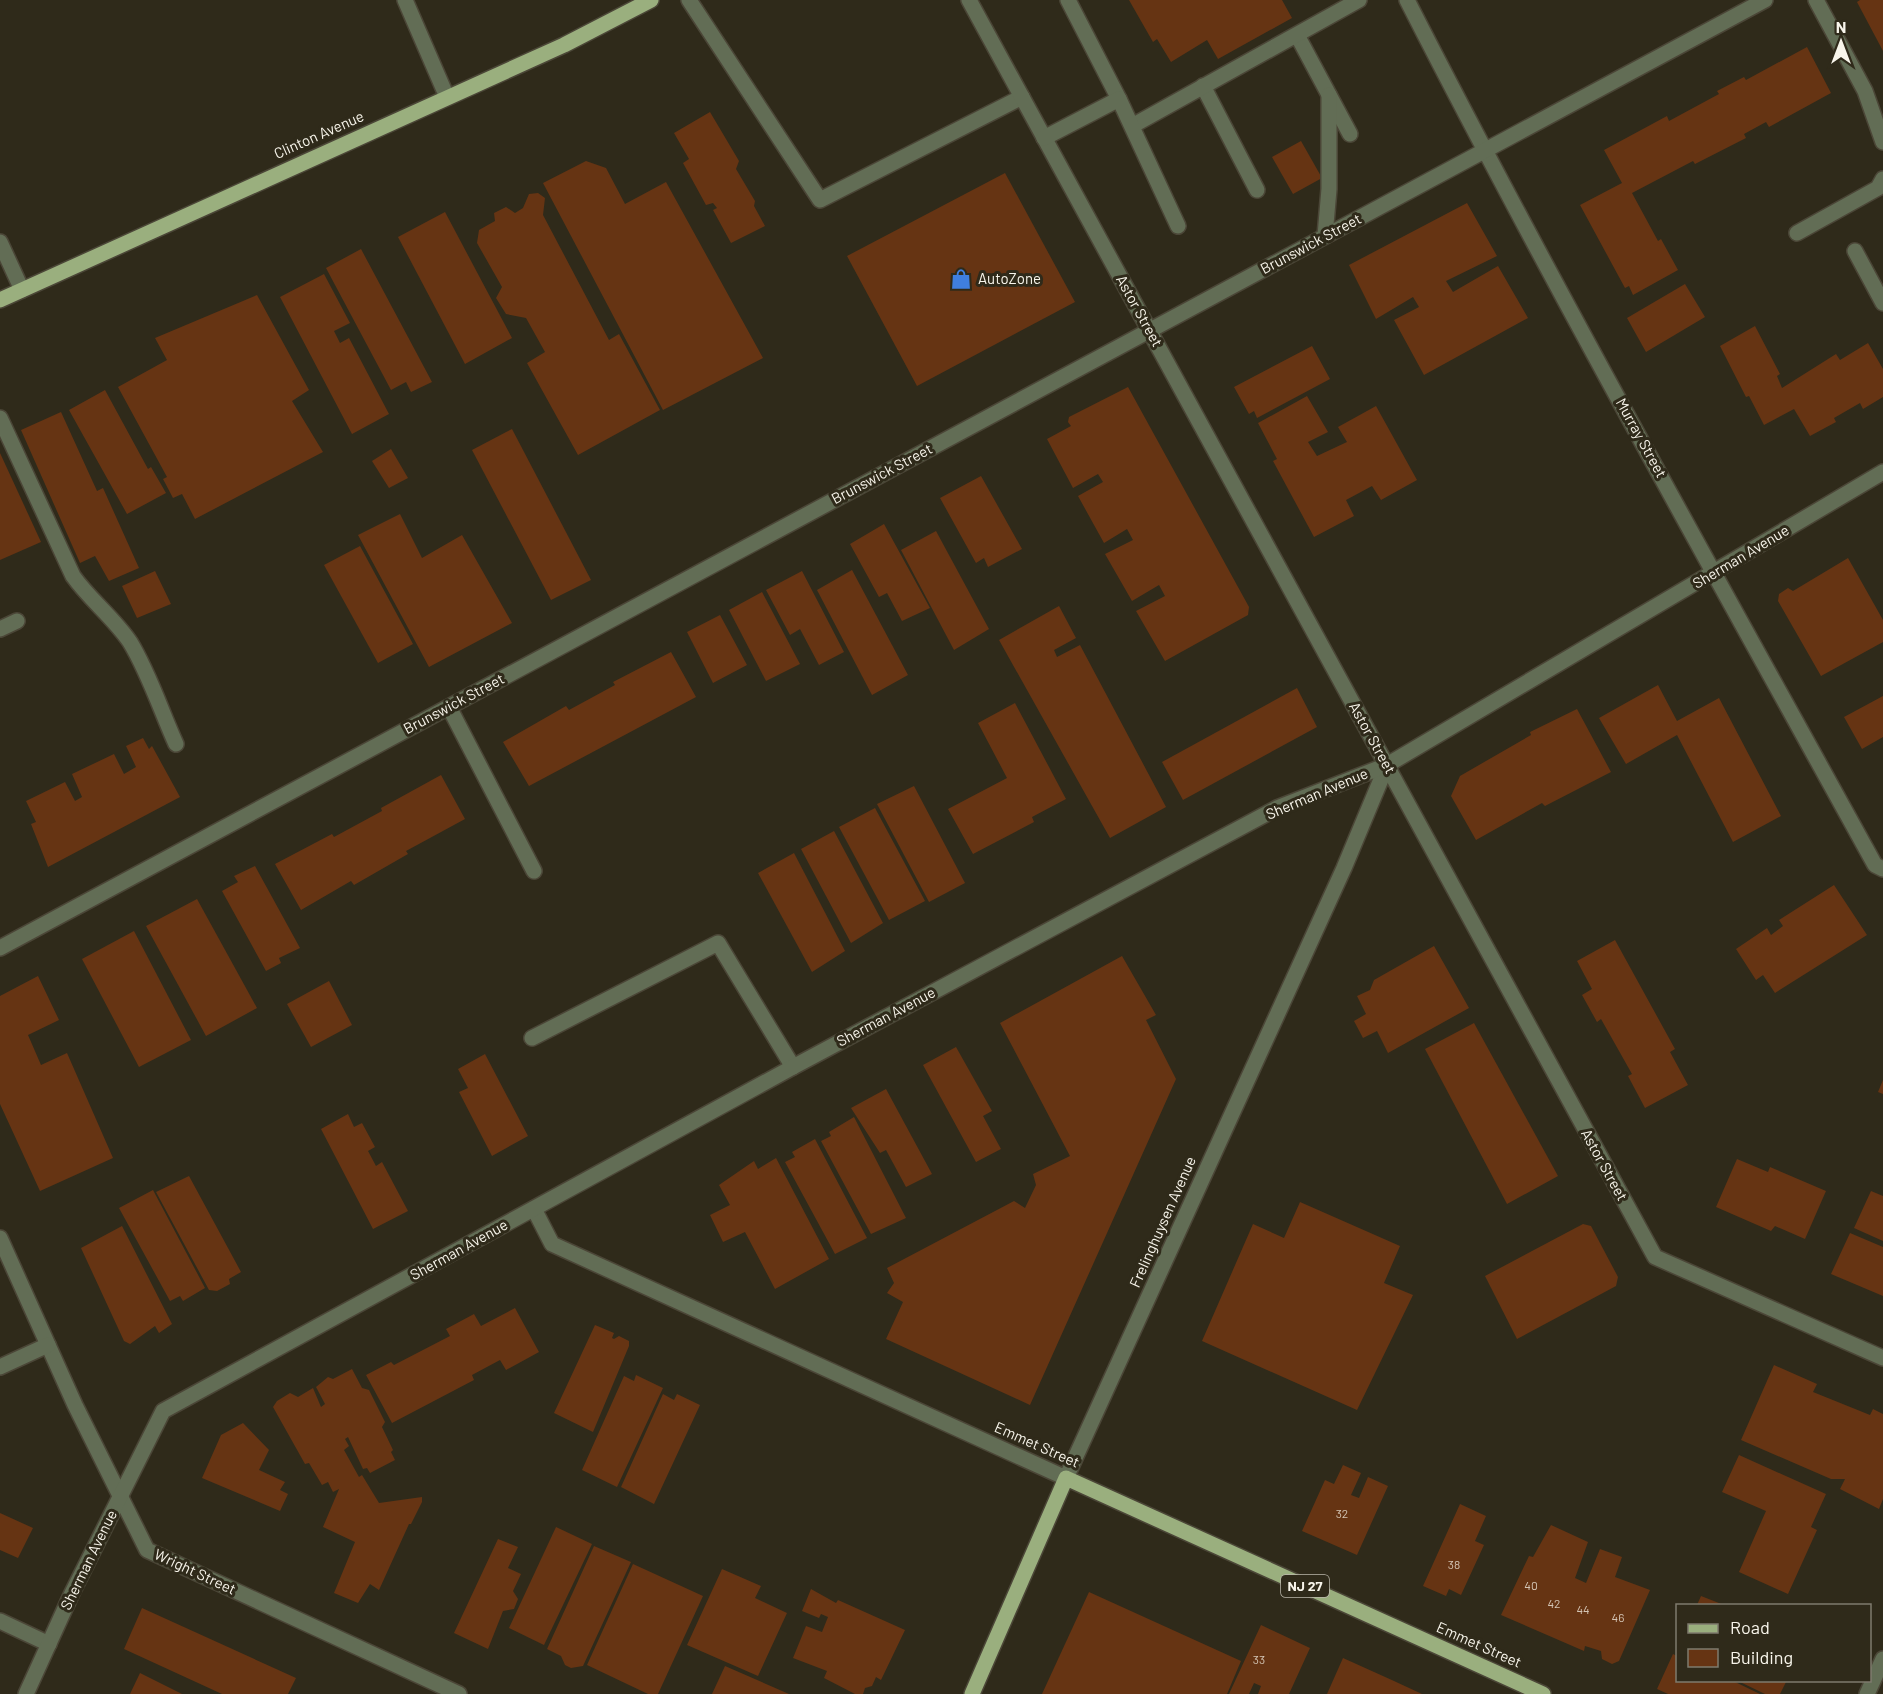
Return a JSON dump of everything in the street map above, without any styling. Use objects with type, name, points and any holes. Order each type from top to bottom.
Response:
[{"type":"main road","name":"Clinton Avenue","points":[[0,300],[564,45],[651,0]]},
{"type":"main road","name":"Frelinghuysen Avenue","points":[[972,1694],[1066,1478]]},
{"type":"main road","name":"Emmet Street","points":[[1066,1478],[1543,1694]]},
{"type":"street","points":[[405,0],[447,98]]},
{"type":"street","points":[[689,0],[820,200],[1022,98]]},
{"type":"street","name":"Astor Street","points":[[969,0],[1655,1257],[1883,1358]]},
{"type":"street","points":[[1068,0],[1119,99],[1178,226]]},
{"type":"street","points":[[1132,126],[1359,0]]},
{"type":"street","name":"Murray Street","points":[[1407,0],[1485,152],[1875,865],[1883,868]]},
{"type":"street","name":"Brunswick Street","points":[[0,948],[1765,0]]},
{"type":"street","points":[[1816,0],[1865,91],[1883,142]]},
{"type":"street","points":[[1297,35],[1350,134]]},
{"type":"street","points":[[1203,86],[1257,190]]},
{"type":"street","points":[[1325,236],[1329,189],[1329,95]]},
{"type":"street","points":[[1044,138],[1119,99]]},
{"type":"street","points":[[1797,233],[1878,188],[1883,179]]},
{"type":"street","points":[[0,242],[22,290]]},
{"type":"street","points":[[1855,251],[1883,303]]},
{"type":"street","points":[[0,418],[73,576],[88,597],[110,615],[131,644],[176,744]]},
{"type":"street","name":"Sherman Avenue","points":[[26,1694],[48,1644],[163,1411],[793,1067],[1277,808],[1387,765],[1883,472]]},
{"type":"street","points":[[0,629],[17,621]]},
{"type":"street","points":[[449,707],[534,871]]},
{"type":"street","name":"Frelinghuysen Avenue","points":[[1066,1478],[1344,868],[1387,765]]},
{"type":"street","points":[[532,1038],[718,943],[793,1067]]},
{"type":"street","name":"Emmet Street","points":[[534,1209],[552,1244],[1066,1478]]},
{"type":"street","name":"Wright Street","points":[[0,1238],[48,1345],[147,1550],[459,1694]]},
{"type":"street","points":[[0,1367],[48,1345]]},
{"type":"street","points":[[0,1622],[48,1644]]},
{"type":"street","points":[[1867,1694],[1883,1659]]},
{"type":"building","points":[[1129,0],[1282,0],[1292,18],[1218,59],[1207,40],[1171,62],[1157,39],[1153,42]]},
{"type":"building","points":[[1883,0],[1883,51],[1857,2]]},
{"type":"building","points":[[1807,47],[1831,93],[1769,127],[1766,122],[1744,134],[1746,138],[1695,164],[1693,161],[1632,193],[1658,241],[1661,239],[1678,270],[1633,295],[1629,286],[1625,288],[1580,205],[1622,183],[1604,150],[1667,116],[1669,121],[1719,94],[1717,91],[1744,77],[1746,80]]},
{"type":"building","points":[[710,112],[739,161],[736,169],[755,201],[754,206],[765,226],[731,243],[713,210],[717,208],[713,203],[706,205],[683,163],[689,159],[674,133]]},
{"type":"building","points":[[1301,141],[1322,178],[1293,194],[1272,157]]},
{"type":"building","points":[[586,161],[606,168],[625,204],[666,182],[763,358],[663,410],[543,183]]},
{"type":"building","name":"AutoZone","points":[[1005,173],[1075,302],[917,386],[847,256]]},
{"type":"building","points":[[538,193],[545,198],[543,215],[609,340],[619,334],[660,410],[578,455],[527,363],[545,352],[526,318],[506,314],[496,298],[502,287],[477,243],[479,230],[495,221],[494,213],[506,207],[515,213],[523,208],[529,194]]},
{"type":"building","points":[[1467,203],[1497,256],[1446,281],[1453,292],[1498,266],[1528,318],[1424,375],[1394,320],[1419,307],[1413,297],[1376,319],[1349,265]]},
{"type":"building","points":[[445,212],[512,338],[465,364],[398,237]]},
{"type":"building","points":[[361,249],[432,382],[411,392],[406,382],[391,390],[326,268]]},
{"type":"building","points":[[324,274],[350,323],[334,331],[340,343],[349,338],[389,414],[352,434],[280,297]]},
{"type":"building","points":[[1685,284],[1705,317],[1646,352],[1627,318]]},
{"type":"building","points":[[257,295],[309,390],[292,401],[323,452],[195,519],[182,494],[173,498],[163,479],[167,477],[118,387],[167,360],[155,338]]},
{"type":"building","points":[[1755,326],[1780,374],[1777,376],[1782,388],[1836,354],[1840,360],[1868,343],[1883,369],[1883,397],[1863,409],[1860,403],[1834,418],[1836,422],[1810,436],[1794,409],[1764,425],[1749,396],[1746,397],[1720,346]]},
{"type":"building","points":[[1312,346],[1330,379],[1257,418],[1254,411],[1249,414],[1234,387]]},
{"type":"building","points":[[1128,387],[1249,607],[1248,615],[1165,661],[1136,611],[1165,596],[1159,585],[1132,601],[1105,554],[1133,540],[1127,529],[1104,543],[1078,496],[1103,482],[1098,474],[1073,488],[1047,439],[1071,426],[1068,422],[1069,417]]},
{"type":"building","points":[[105,390],[148,469],[151,467],[166,493],[127,514],[69,410]]},
{"type":"building","points":[[1307,396],[1328,432],[1308,442],[1317,456],[1347,442],[1338,427],[1376,406],[1417,480],[1381,500],[1372,486],[1346,500],[1354,516],[1314,537],[1273,461],[1277,459],[1258,423]]},
{"type":"building","points":[[61,412],[97,491],[103,488],[139,568],[109,581],[95,556],[80,563],[21,430]]},
{"type":"building","points":[[512,429],[591,580],[551,600],[472,450]]},
{"type":"building","points":[[391,449],[408,478],[389,488],[372,461]]},
{"type":"building","points":[[0,453],[41,542],[0,560]]},
{"type":"building","points":[[981,476],[1022,549],[988,567],[984,558],[976,563],[940,498]]},
{"type":"building","points":[[400,514],[422,558],[462,535],[512,623],[429,667],[358,535]]},
{"type":"building","points":[[884,524],[930,608],[902,621],[887,593],[879,597],[850,544]]},
{"type":"building","points":[[936,531],[989,629],[954,650],[901,550]]},
{"type":"building","points":[[360,546],[413,644],[378,663],[324,565]]},
{"type":"building","points":[[1848,558],[1883,620],[1883,642],[1821,676],[1778,601],[1779,594],[1788,588],[1793,591]]},
{"type":"building","points":[[852,570],[908,675],[872,695],[817,590]]},
{"type":"building","points":[[155,571],[171,604],[137,618],[122,586]]},
{"type":"building","points":[[802,571],[844,652],[819,665],[800,629],[790,635],[766,590]]},
{"type":"building","points":[[762,592],[800,664],[766,681],[729,610]]},
{"type":"building","points":[[1059,606],[1076,638],[1054,650],[1057,657],[1080,645],[1166,807],[1110,838],[999,640]]},
{"type":"building","points":[[720,615],[747,665],[713,683],[687,632]]},
{"type":"building","points":[[671,652],[696,697],[529,786],[503,742],[566,706],[569,710],[615,685],[613,682]]},
{"type":"building","points":[[1658,685],[1677,721],[1719,698],[1781,816],[1733,842],[1677,735],[1626,764],[1599,718]]},
{"type":"building","points":[[1297,688],[1317,727],[1183,800],[1162,762]]},
{"type":"building","points":[[1883,696],[1883,737],[1862,749],[1844,717]]},
{"type":"building","points":[[1015,703],[1066,799],[1032,817],[1034,822],[973,854],[948,809],[1007,778],[978,723]]},
{"type":"building","points":[[1577,709],[1611,772],[1545,806],[1542,803],[1476,840],[1451,796],[1460,776],[1531,735],[1530,732]]},
{"type":"building","points":[[143,738],[149,749],[152,746],[180,797],[48,867],[31,824],[36,822],[26,801],[65,782],[75,801],[82,797],[72,774],[114,754],[124,774],[136,767],[126,746]]},
{"type":"building","points":[[441,775],[465,819],[406,851],[408,854],[354,885],[351,881],[301,910],[275,864],[332,834],[334,837]]},
{"type":"building","points":[[914,786],[965,883],[929,902],[877,804]]},
{"type":"building","points":[[875,808],[925,901],[889,920],[839,827]]},
{"type":"building","points":[[834,831],[883,923],[851,943],[801,849]]},
{"type":"building","points":[[794,853],[845,951],[812,972],[758,873]]},
{"type":"building","points":[[255,866],[300,948],[279,958],[281,963],[266,971],[222,891],[238,882],[234,876]]},
{"type":"building","points":[[1834,885],[1867,935],[1775,993],[1763,975],[1756,980],[1736,949],[1767,928],[1771,935],[1783,926],[1779,920]]},
{"type":"building","points":[[197,899],[257,1008],[206,1036],[146,926]]},
{"type":"building","points":[[134,931],[191,1040],[139,1067],[82,959]]},
{"type":"building","points":[[1615,940],[1675,1049],[1670,1052],[1688,1085],[1645,1108],[1628,1076],[1632,1074],[1601,1019],[1597,1022],[1582,995],[1592,989],[1577,961]]},
{"type":"building","points":[[1434,946],[1469,1008],[1388,1053],[1377,1031],[1363,1038],[1354,1021],[1366,1014],[1357,996],[1370,990],[1374,980]]},
{"type":"building","points":[[1122,956],[1156,1015],[1146,1020],[1176,1079],[1030,1405],[886,1339],[903,1302],[887,1293],[894,1283],[887,1268],[1014,1201],[1025,1208],[1036,1185],[1033,1174],[1070,1156],[1000,1023]]},
{"type":"building","points":[[38,976],[59,1020],[28,1035],[41,1065],[67,1053],[113,1158],[40,1191],[0,1104],[0,996]]},
{"type":"building","points":[[329,981],[352,1025],[311,1047],[287,1004]]},
{"type":"building","points":[[1474,1023],[1558,1176],[1507,1204],[1425,1049]]},
{"type":"building","points":[[956,1047],[992,1111],[983,1116],[1001,1149],[976,1162],[923,1065]]},
{"type":"building","points":[[485,1054],[528,1136],[492,1156],[459,1092],[468,1088],[458,1069]]},
{"type":"building","points":[[1883,1080],[1883,1094],[1878,1092]]},
{"type":"building","points":[[886,1089],[932,1174],[906,1187],[886,1150],[880,1153],[851,1108]]},
{"type":"building","points":[[348,1114],[354,1127],[362,1123],[375,1147],[368,1151],[376,1166],[382,1162],[408,1211],[373,1229],[321,1129]]},
{"type":"building","points":[[854,1117],[906,1218],[871,1234],[821,1141],[831,1136],[829,1132]]},
{"type":"building","points":[[815,1139],[867,1238],[835,1254],[785,1162],[795,1157],[792,1152]]},
{"type":"building","points":[[776,1158],[829,1259],[775,1289],[745,1232],[723,1242],[710,1215],[730,1205],[719,1185],[754,1161],[758,1169]]},
{"type":"building","points":[[1737,1159],[1768,1172],[1770,1167],[1826,1191],[1805,1239],[1775,1226],[1771,1231],[1716,1207]]},
{"type":"building","points":[[189,1176],[241,1272],[229,1279],[230,1284],[217,1291],[209,1290],[156,1192]]},
{"type":"building","points":[[153,1190],[205,1288],[183,1301],[180,1296],[170,1301],[119,1208]]},
{"type":"building","points":[[1871,1191],[1883,1196],[1883,1241],[1854,1228]]},
{"type":"building","points":[[1300,1202],[1400,1246],[1384,1283],[1413,1295],[1357,1410],[1202,1341],[1253,1224],[1284,1238]]},
{"type":"building","points":[[1583,1224],[1591,1226],[1618,1277],[1616,1286],[1517,1339],[1485,1276]]},
{"type":"building","points":[[122,1226],[172,1324],[159,1333],[155,1326],[130,1344],[124,1341],[81,1248]]},
{"type":"building","points":[[1850,1233],[1883,1247],[1883,1296],[1831,1274]]},
{"type":"building","points":[[515,1308],[539,1352],[506,1370],[500,1360],[472,1375],[474,1380],[392,1423],[366,1375],[391,1362],[394,1365],[450,1336],[446,1329],[474,1314],[481,1326]]},
{"type":"building","points":[[595,1325],[614,1333],[612,1338],[614,1339],[619,1336],[629,1341],[629,1346],[593,1432],[554,1413]]},
{"type":"building","points":[[1774,1365],[1817,1384],[1813,1392],[1870,1415],[1873,1409],[1883,1414],[1883,1499],[1879,1509],[1840,1489],[1845,1479],[1831,1479],[1741,1440]]},
{"type":"building","points":[[352,1369],[362,1388],[369,1390],[385,1422],[382,1427],[393,1450],[391,1452],[395,1460],[370,1473],[367,1468],[363,1469],[348,1437],[345,1439],[349,1446],[344,1450],[359,1477],[362,1475],[379,1503],[422,1497],[422,1502],[409,1524],[379,1590],[370,1584],[358,1603],[334,1593],[355,1542],[323,1527],[339,1489],[333,1492],[328,1482],[322,1485],[309,1463],[305,1464],[273,1407],[277,1401],[290,1393],[298,1397],[313,1388],[321,1407],[325,1404],[316,1387],[328,1377],[333,1379]]},
{"type":"building","points":[[636,1375],[663,1388],[617,1487],[582,1470],[624,1376],[634,1381]]},
{"type":"building","points":[[663,1394],[674,1400],[677,1394],[700,1405],[654,1504],[621,1487]]},
{"type":"building","points":[[243,1423],[269,1450],[259,1470],[285,1482],[280,1490],[288,1494],[280,1511],[202,1478],[221,1435]]},
{"type":"building","points":[[1739,1455],[1826,1494],[1811,1527],[1817,1530],[1788,1594],[1739,1572],[1766,1511],[1722,1492]]},
{"type":"building","points":[[1343,1465],[1361,1473],[1351,1495],[1359,1498],[1368,1477],[1388,1486],[1357,1555],[1302,1531],[1325,1480],[1334,1484]]},
{"type":"building","points":[[1460,1504],[1486,1516],[1475,1541],[1484,1545],[1461,1595],[1449,1589],[1446,1596],[1423,1586]]},
{"type":"building","points":[[0,1513],[33,1528],[18,1558],[0,1550]]},
{"type":"building","points":[[1551,1525],[1588,1542],[1575,1578],[1586,1583],[1600,1549],[1622,1557],[1615,1577],[1650,1590],[1619,1661],[1612,1664],[1602,1659],[1601,1651],[1585,1646],[1584,1651],[1501,1615],[1529,1556],[1533,1557]]},
{"type":"building","points":[[556,1527],[592,1544],[544,1645],[509,1628]]},
{"type":"building","points":[[498,1539],[518,1547],[508,1568],[521,1574],[513,1591],[518,1599],[514,1609],[503,1611],[488,1649],[454,1633]]},
{"type":"building","points":[[594,1546],[631,1562],[583,1666],[571,1668],[565,1665],[561,1656],[547,1649]]},
{"type":"building","points":[[633,1564],[703,1596],[658,1694],[648,1694],[587,1665]]},
{"type":"building","points":[[722,1569],[761,1586],[755,1598],[787,1613],[758,1676],[687,1645]]},
{"type":"building","points":[[811,1589],[836,1603],[838,1600],[905,1630],[881,1680],[876,1677],[872,1686],[865,1688],[863,1694],[855,1694],[824,1678],[827,1671],[793,1658],[806,1626],[822,1632],[828,1617],[821,1614],[819,1618],[802,1611]]},
{"type":"building","points":[[1089,1592],[1241,1661],[1227,1694],[1042,1694]]},
{"type":"building","points":[[1701,1596],[1721,1604],[1697,1604]]},
{"type":"building","points":[[142,1608],[296,1678],[288,1694],[222,1694],[124,1649]]},
{"type":"building","points":[[1261,1625],[1310,1648],[1289,1694],[1258,1694],[1261,1686],[1254,1683],[1249,1694],[1229,1694]]},
{"type":"building","points":[[1673,1654],[1676,1656],[1676,1682],[1735,1682],[1760,1694],[1668,1694],[1657,1689]]},
{"type":"building","points":[[1343,1658],[1394,1681],[1422,1694],[1327,1694]]},
{"type":"building","points":[[725,1666],[789,1694],[712,1694]]},
{"type":"building","points":[[140,1673],[182,1694],[130,1694]]},
{"type":"building","points":[[1740,1682],[1786,1682],[1780,1694],[1765,1694]]},
{"type":"place","name":"AutoZone","points":[[961,279]]}]
